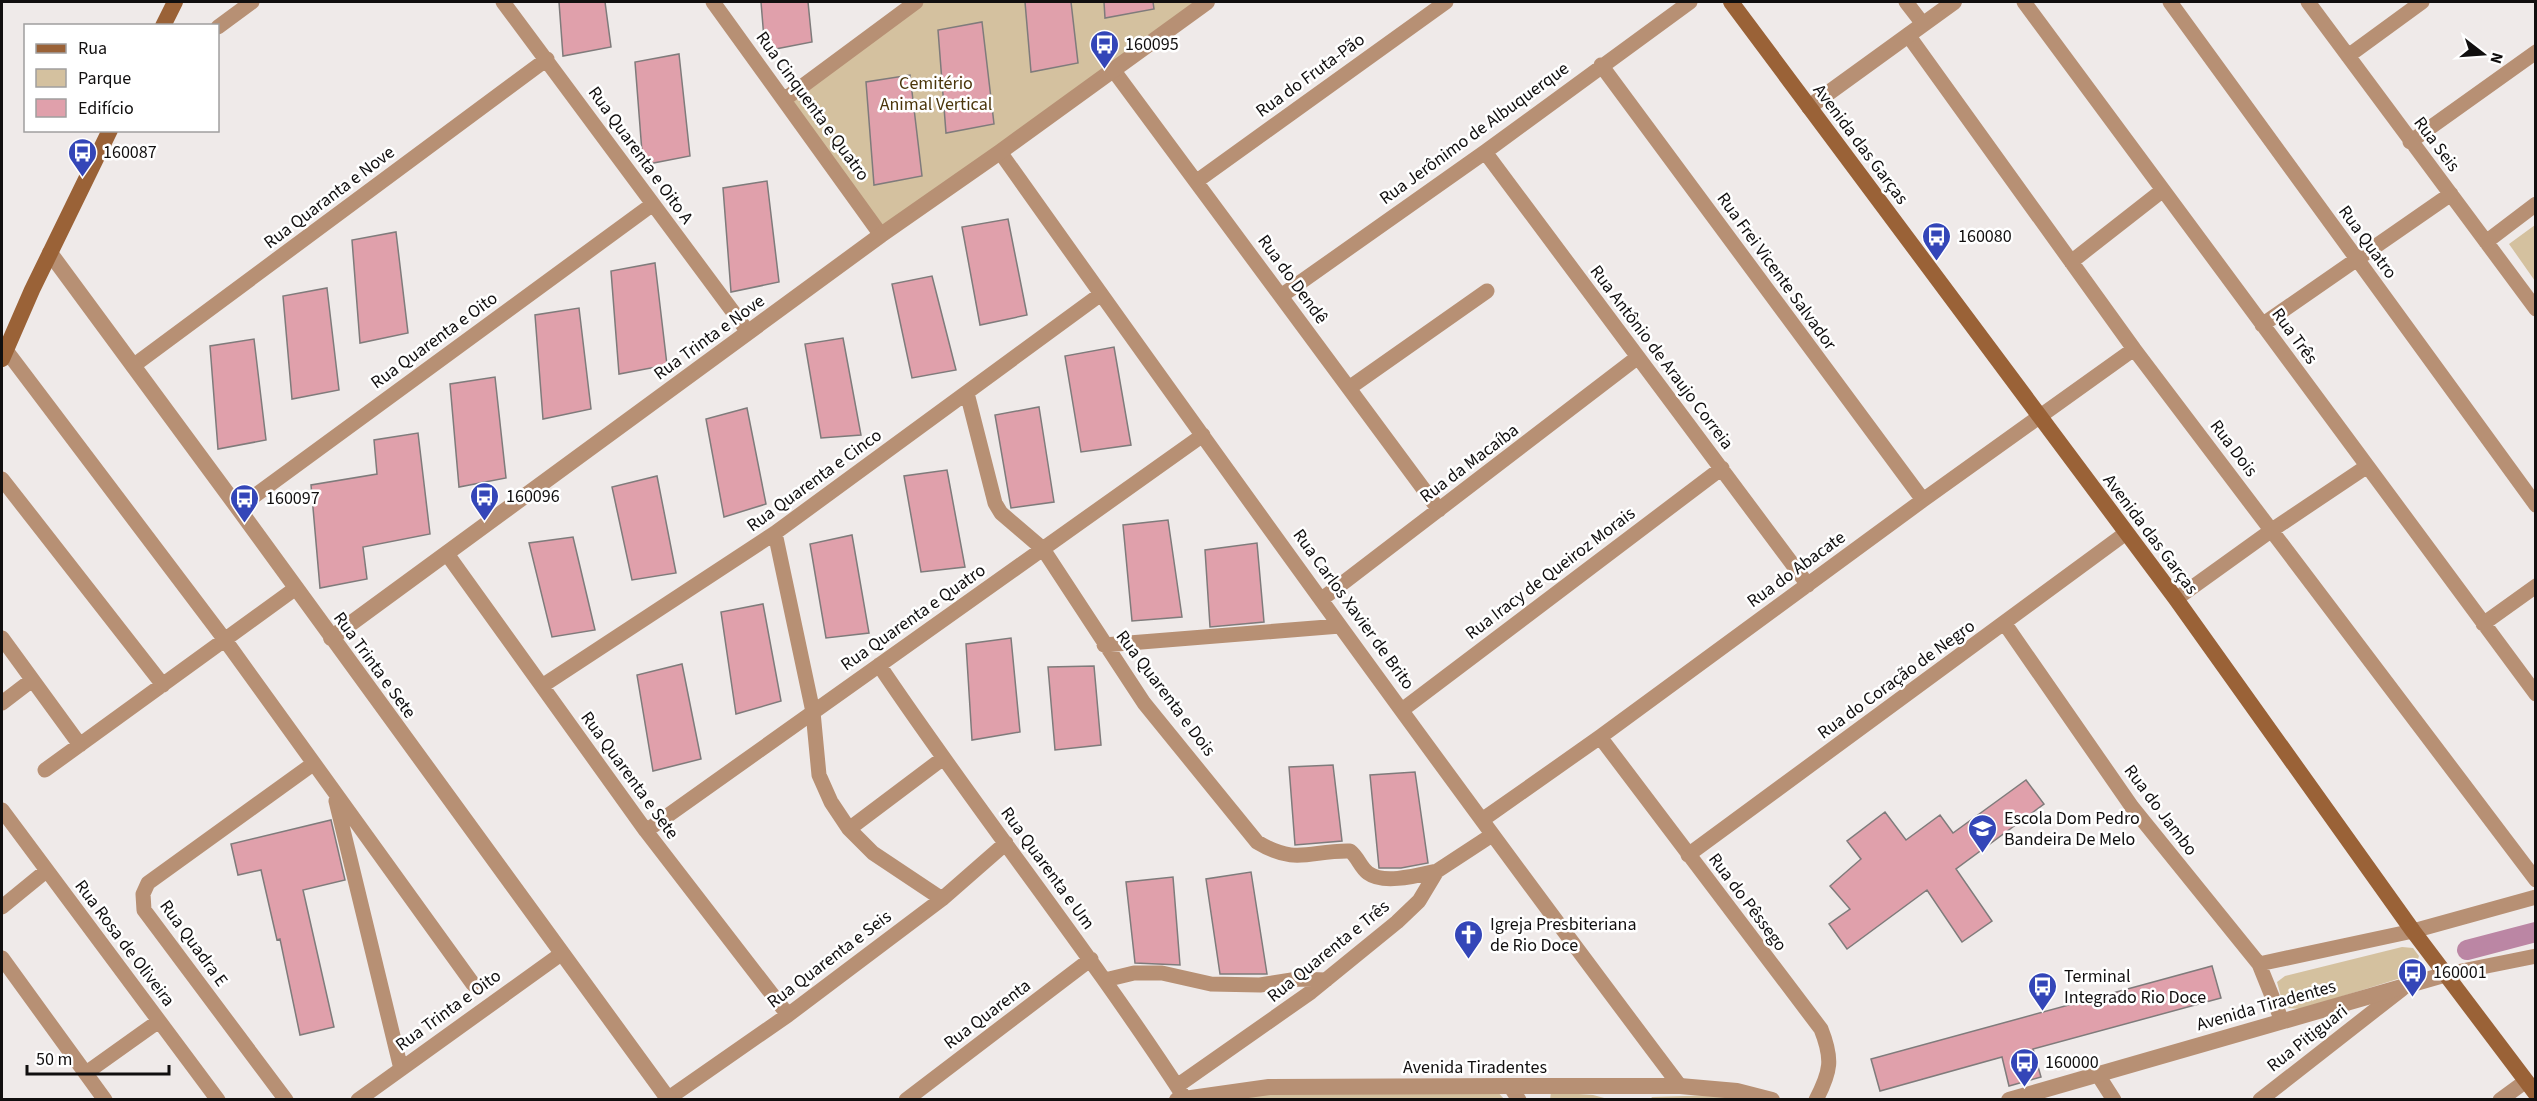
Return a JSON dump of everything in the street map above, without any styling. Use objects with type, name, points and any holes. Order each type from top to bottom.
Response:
[{"type":"main road","points":[[164,24],[175,2]]},
{"type":"main road","name":"Avenida das Garças","points":[[1731,2],[2176,599],[2413,931],[2531,1088]]},
{"type":"main road","points":[[3,354],[109,132]]},
{"type":"street","points":[[219,26],[252,2]]},
{"type":"street","name":"Rua Quarenta e Oito A","points":[[503,2],[748,332]]},
{"type":"street","name":"Rua Cinquenta e Quatro","points":[[713,2],[882,235]]},
{"type":"street","points":[[785,99],[916,2]]},
{"type":"street","name":"Rua Trinta e Nove","points":[[331,638],[748,332],[1207,2]]},
{"type":"street","name":"Rua do Fruta-Pão","points":[[1197,181],[1446,2]]},
{"type":"street","name":"Rua Jerônimo de Albuquerque","points":[[1281,296],[1485,152],[1690,2]]},
{"type":"street","points":[[1906,2],[1923,24]]},
{"type":"street","points":[[1809,107],[1954,2]]},
{"type":"street","name":"Rua Três","points":[[2024,2],[2535,694]]},
{"type":"street","name":"Rua Quatro","points":[[2169,2],[2535,505]]},
{"type":"street","name":"Rua Seis","points":[[2308,2],[2535,309]]},
{"type":"street","points":[[2348,56],[2422,2]]},
{"type":"street","name":"Rua Dois","points":[[1908,35],[2134,349],[2535,880]]},
{"type":"street","points":[[2410,141],[2535,52]]},
{"type":"street","name":"Rua Quaranta e Nove","points":[[133,366],[547,59]]},
{"type":"street","name":"Rua Frei Vicente Salvador","points":[[1601,65],[1923,500]]},
{"type":"street","name":"Rua do Dendê","points":[[1113,71],[1197,181],[1439,510]]},
{"type":"street","name":"Rua Carlos Xavier de Brito","points":[[1000,152],[1492,835],[1680,1086]]},
{"type":"street","name":"Rua Antônio de Araujo Correia","points":[[1485,152],[1808,585]]},
{"type":"street","points":[[2071,262],[2163,190]]},
{"type":"street","points":[[2262,325],[2451,194]]},
{"type":"street","name":"Rua Quarenta e Oito","points":[[238,508],[652,204]]},
{"type":"street","points":[[2486,242],[2535,204]]},
{"type":"street","name":"Rua Trinta e Sete","points":[[50,253],[668,1099]]},
{"type":"street","points":[[1348,388],[1487,291]]},
{"type":"street","name":"Rua Quarenta e Cinco","points":[[542,686],[775,533],[1101,294]]},
{"type":"street","name":"Rua do Abacate","points":[[1482,820],[1600,737],[1923,500],[2134,349]]},
{"type":"street","points":[[3,354],[225,640],[472,984]]},
{"type":"street","name":"Rua da Macaíba","points":[[1322,599],[1638,357]]},
{"type":"street","name":"Rua Quarenta e Dois","points":[[967,393],[995,503],[1001,513],[1043,549],[1144,703],[1257,842],[1272,851],[1288,856],[1350,851],[1357,857],[1364,869],[1376,877],[1406,878],[1437,871]]},
{"type":"street","name":"Rua Quarenta e Quatro","points":[[646,831],[1203,435]]},
{"type":"street","points":[[2176,599],[2366,466]]},
{"type":"street","name":"Rua Iracy de Queiroz Morais","points":[[1402,710],[1722,468]]},
{"type":"street","points":[[2,479],[163,685]]},
{"type":"street","points":[[775,533],[813,712],[819,775],[831,802],[849,829],[873,853],[942,899]]},
{"type":"street","name":"Rua do Coração de Negro","points":[[1688,855],[2126,533]]},
{"type":"street","name":"Rua Quarenta e Sete","points":[[447,554],[646,831],[788,1015]]},
{"type":"street","points":[[2483,624],[2535,586]]},
{"type":"street","points":[[45,770],[296,588]]},
{"type":"street","name":"Rua do Jambo","points":[[2005,624],[2132,807],[2259,964],[2282,1021]]},
{"type":"street","points":[[1104,645],[1340,626]]},
{"type":"street","points":[[2,638],[80,745]]},
{"type":"street","name":"Rua Quarenta e Um","points":[[879,665],[942,759],[1091,959],[1180,1094]]},
{"type":"street","points":[[2,703],[33,680]]},
{"type":"street","name":"Rua do Pêssego","points":[[1600,737],[1821,1029],[1829,1049],[1830,1062],[1816,1100]]},
{"type":"street","points":[[849,829],[942,759]]},
{"type":"street","name":"Rua Quadra E","points":[[286,1100],[144,910],[142,902],[148,883],[313,764]]},
{"type":"street","points":[[334,792],[401,1069]]},
{"type":"street","name":"Rua Rosa de Oliveira","points":[[2,810],[218,1100]]},
{"type":"street","name":"Rua Quarenta e Três","points":[[1180,1094],[1240,1044],[1326,980],[1419,901],[1437,871],[1492,835]]},
{"type":"street","name":"Rua Quarenta e Seis","points":[[668,1099],[788,1015],[942,899],[1006,843]]},
{"type":"street","points":[[2,907],[46,871]]},
{"type":"street","name":"Avenida Tiradentes","points":[[2259,964],[2413,931],[2535,897]]},
{"type":"street","name":"Rua Trinta e Oito","points":[[358,1100],[561,954]]},
{"type":"street","name":"Avenida Tiradentes","points":[[2009,1100],[2446,974],[2535,956]]},
{"type":"street","points":[[2,958],[105,1100]]},
{"type":"street","name":"Rua Quarenta","points":[[906,1100],[1091,959]]},
{"type":"street","points":[[1105,980],[1134,973],[1162,973],[1211,984],[1260,985],[1298,980],[1326,980]]},
{"type":"street","name":"Rua Pitiguari","points":[[2260,1100],[2406,985]]},
{"type":"street","points":[[86,1073],[159,1021]]},
{"type":"street","points":[[2098,1075],[2114,1100]]},
{"type":"street","points":[[1621,1100],[1641,1086]]},
{"type":"street","name":"Avenida Tiradentes","points":[[1180,1094],[1269,1087],[1515,1093],[1680,1086],[1737,1091],[1772,1100]]},
{"type":"street","points":[[2500,1100],[2531,1088]]},
{"type":"green space","name":"Cemitério Animal Vertical","points":[[916,2],[1209,2],[881,235],[785,99]]},
{"type":"green space","points":[[2535,225],[2535,281],[2509,244]]},
{"type":"green space","points":[[2402,947],[2413,948],[2419,956],[2416,965],[2401,978],[2301,1009],[2284,1008],[2277,982],[2285,976]]},
{"type":"green space","points":[[1496,1090],[1504,1099],[1216,1100],[1231,1093]]},
{"type":"green space","points":[[1551,1092],[1593,1095],[1608,1099],[1550,1100]]},
{"type":"green space","points":[[1750,1094],[1760,1100],[1650,1100],[1652,1097]]},
{"type":"building","points":[[559,2],[605,2],[611,47],[563,56]]},
{"type":"building","points":[[761,2],[808,2],[812,42],[765,51]]},
{"type":"building","points":[[1025,2],[1071,2],[1078,63],[1031,72]]},
{"type":"building","points":[[1104,2],[1153,2],[1154,9],[1105,18]]},
{"type":"building","points":[[982,22],[994,124],[946,133],[938,30]]},
{"type":"building","points":[[679,54],[690,156],[643,165],[635,62]]},
{"type":"building","points":[[910,75],[922,176],[874,185],[866,82]]},
{"type":"building","points":[[767,181],[779,282],[731,292],[723,188]]},
{"type":"building","points":[[1008,219],[1027,315],[980,325],[962,227]]},
{"type":"building","points":[[396,232],[408,333],[360,343],[352,240]]},
{"type":"building","points":[[655,263],[667,365],[619,374],[611,271]]},
{"type":"building","points":[[932,276],[956,370],[912,378],[892,284]]},
{"type":"building","points":[[327,288],[339,390],[292,399],[283,296]]},
{"type":"building","points":[[579,308],[591,409],[543,419],[535,315]]},
{"type":"building","points":[[843,338],[861,435],[821,438],[805,344]]},
{"type":"building","points":[[254,339],[266,440],[218,449],[210,346]]},
{"type":"building","points":[[1114,347],[1131,445],[1081,452],[1065,356]]},
{"type":"building","points":[[495,377],[506,478],[459,487],[450,384]]},
{"type":"building","points":[[1039,407],[1054,502],[1011,508],[995,415]]},
{"type":"building","points":[[747,408],[766,504],[724,517],[706,419]]},
{"type":"building","points":[[418,433],[430,534],[363,547],[367,579],[320,588],[311,485],[377,474],[374,440]]},
{"type":"building","points":[[947,470],[965,567],[921,572],[904,476]]},
{"type":"building","points":[[657,476],[676,573],[632,580],[612,487]]},
{"type":"building","points":[[1168,520],[1182,617],[1132,621],[1123,525]]},
{"type":"building","points":[[852,535],[869,633],[826,638],[810,544]]},
{"type":"building","points":[[573,537],[595,630],[552,637],[529,543]]},
{"type":"building","points":[[1257,543],[1264,622],[1210,627],[1205,550]]},
{"type":"building","points":[[763,604],[781,701],[736,714],[721,612]]},
{"type":"building","points":[[1011,638],[1020,732],[972,740],[966,644]]},
{"type":"building","points":[[682,664],[701,759],[653,771],[637,675]]},
{"type":"building","points":[[1094,666],[1101,745],[1055,750],[1048,667]]},
{"type":"building","points":[[1333,765],[1342,841],[1295,845],[1289,767]]},
{"type":"building","points":[[1415,772],[1428,863],[1401,868],[1379,868],[1370,775]]},
{"type":"building","points":[[2026,780],[2044,804],[1956,869],[1992,921],[1962,942],[1927,890],[1847,949],[1829,924],[1850,909],[1830,886],[1861,859],[1847,841],[1885,812],[1906,840],[1940,815],[1953,833]]},
{"type":"building","points":[[331,820],[345,880],[303,890],[334,1027],[300,1035],[280,939],[277,940],[261,870],[238,875],[231,844]]},
{"type":"building","points":[[1251,872],[1267,974],[1220,974],[1206,879]]},
{"type":"building","points":[[1173,877],[1180,965],[1135,963],[1126,882]]},
{"type":"building","points":[[2212,966],[2221,998],[2033,1049],[2041,1077],[2009,1086],[2002,1057],[1880,1091],[1871,1059]]},
{"type":"waterway","points":[[2467,950],[2536,932]]},
{"type":"place","name":"160095","points":[[1104,70]]},
{"type":"place","name":"160087","points":[[82,178]]},
{"type":"place","name":"160080","points":[[1937,262]]},
{"type":"place","name":"160096","points":[[485,522]]},
{"type":"place","name":"160097","points":[[245,524]]},
{"type":"place","name":"Escola Dom Pedro Bandeira De Melo","points":[[1983,854]]},
{"type":"place","name":"Igreja Presbiteriana de Rio Doce","points":[[1469,960]]},
{"type":"place","name":"160001","points":[[2412,998]]},
{"type":"place","name":"Terminal Integrado Rio Doce","points":[[2043,1012]]},
{"type":"place","name":"160000","points":[[2024,1088]]}]
